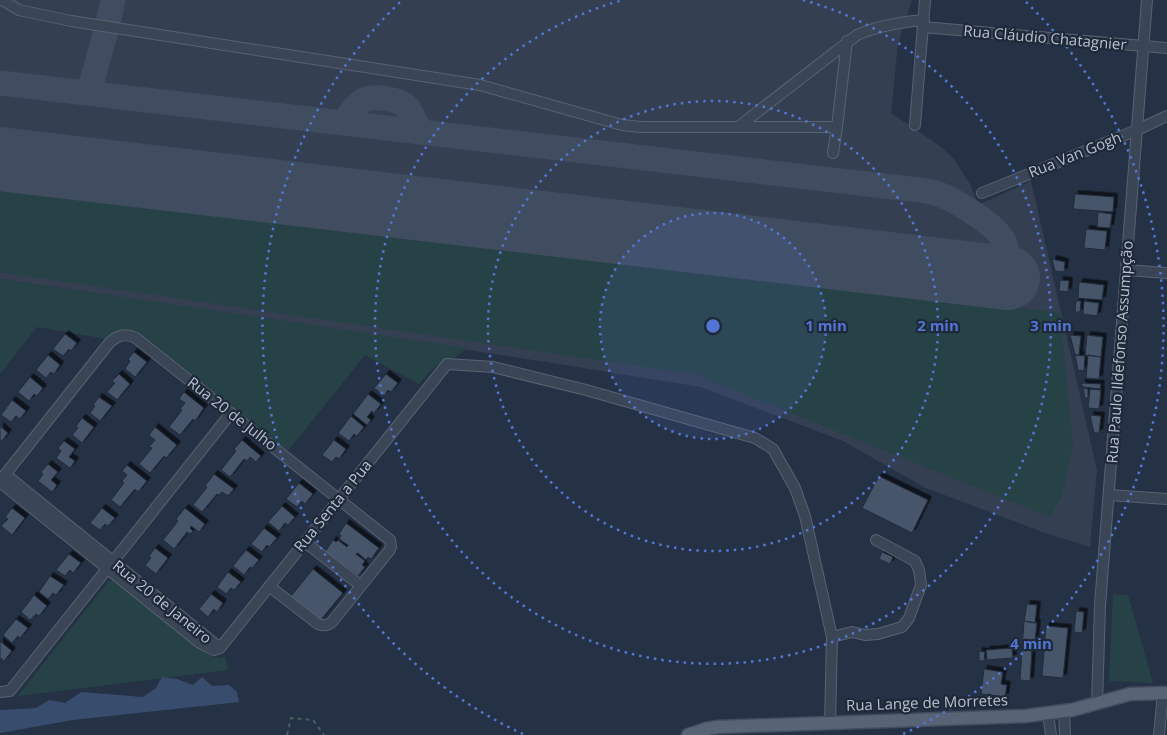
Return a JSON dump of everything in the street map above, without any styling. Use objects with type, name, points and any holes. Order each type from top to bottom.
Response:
[{"type":"main road","name":"Rua Lange de Morretes","points":[[688,735],[706,728],[718,727],[1048,714],[1097,704],[1130,694],[1165,693]]},
{"type":"street","points":[[2,0],[19,10],[71,21],[480,85],[622,125],[641,128],[837,127]]},
{"type":"street","points":[[916,125],[926,0]]},
{"type":"street","name":"Rua Paulo Ildefonso Assumpção","points":[[1097,704],[1099,630],[1147,0]]},
{"type":"street","name":"Rua Cláudio Chatagnier","points":[[738,127],[848,41],[865,31],[905,22],[1167,48]]},
{"type":"street","points":[[833,153],[848,41]]},
{"type":"street","name":"Rua Van Gogh","points":[[982,193],[1167,116]]},
{"type":"street","points":[[1126,270],[1167,273]]},
{"type":"street","name":"Rua 20 de Julho","points":[[2,479],[110,342],[121,335],[131,336],[136,338],[390,540],[389,551],[361,586]]},
{"type":"street","name":"Rua Senta a Pua","points":[[220,648],[447,364],[492,367],[586,390],[755,438],[773,449],[794,488],[805,516],[832,637]]},
{"type":"street","points":[[0,692],[10,691],[231,413]]},
{"type":"street","name":"Rua 20 de Janeiro","points":[[2,479],[110,565],[220,648]]},
{"type":"street","points":[[1109,495],[1167,499]]},
{"type":"street","points":[[830,724],[832,637],[852,632],[865,635],[878,634],[902,627],[909,618],[921,586],[920,570],[915,561],[876,540]]},
{"type":"street","points":[[269,586],[323,626],[332,622],[361,586],[304,542]]},
{"type":"street","points":[[1159,735],[1165,693]]},
{"type":"street","points":[[1064,712],[1065,735]]},
{"type":"street","points":[[1048,714],[1051,735]]},
{"type":"path","points":[[287,735],[291,718],[314,720],[324,735]]},
{"type":"shaded area","points":[[0,0],[912,0],[898,43],[891,113],[940,146],[954,159],[970,184],[978,205],[1031,181],[1097,470],[1090,547],[1045,533],[926,488],[843,441],[701,387],[376,335],[0,279]]},
{"type":"shaded area","points":[[162,677],[177,679],[193,685],[202,677],[212,686],[229,685],[237,692],[239,702],[73,720],[0,733],[0,710],[36,708],[49,700],[65,703],[81,692],[143,697],[156,688]]},
{"type":"green space","points":[[0,183],[1060,313],[1073,444],[1062,496],[1050,517],[694,374],[0,272]]},
{"type":"green space","points":[[0,279],[467,348],[452,360],[442,362],[432,369],[419,384],[365,355],[288,451],[139,332],[134,330],[122,330],[114,333],[107,339],[37,327],[0,374]]},
{"type":"green space","points":[[114,579],[211,656],[220,658],[225,656],[228,670],[18,696],[108,582]]},
{"type":"green space","points":[[1113,594],[1128,595],[1153,683],[1109,681]]},
{"type":"building","points":[[1075,194],[1114,197],[1113,212],[1073,209]]},
{"type":"building","points":[[1098,212],[1112,214],[1110,228],[1097,227]]},
{"type":"building","points":[[1086,229],[1107,231],[1105,250],[1084,248]]},
{"type":"building","points":[[1052,259],[1065,262],[1064,272],[1055,271]]},
{"type":"building","points":[[1060,280],[1069,281],[1068,292],[1059,291]]},
{"type":"building","points":[[1079,282],[1104,285],[1102,300],[1078,298]]},
{"type":"building","points":[[1076,301],[1081,301],[1080,312],[1075,312]]},
{"type":"building","points":[[1084,301],[1099,303],[1097,316],[1083,314]]},
{"type":"building","points":[[65,334],[77,343],[71,351],[69,349],[63,356],[53,349]]},
{"type":"building","points":[[1070,335],[1081,336],[1079,355],[1075,355]]},
{"type":"building","points":[[1087,335],[1103,337],[1101,357],[1085,355]]},
{"type":"building","points":[[134,352],[147,362],[135,377],[125,369],[130,361],[128,359]]},
{"type":"building","points":[[48,355],[60,365],[54,374],[51,372],[46,378],[36,370]]},
{"type":"building","points":[[1075,355],[1085,356],[1084,371],[1078,370]]},
{"type":"building","points":[[1088,355],[1101,357],[1099,379],[1086,378]]},
{"type":"building","points":[[119,374],[130,384],[117,400],[107,392],[115,383],[112,381]]},
{"type":"building","points":[[386,374],[398,383],[391,392],[388,390],[384,396],[374,388]]},
{"type":"building","points":[[30,377],[43,388],[37,396],[34,394],[29,401],[18,392]]},
{"type":"building","points":[[1081,383],[1101,384],[1100,389],[1083,387]]},
{"type":"building","points":[[1083,388],[1088,389],[1088,398],[1085,398]]},
{"type":"building","points":[[1090,389],[1101,390],[1099,409],[1088,408]]},
{"type":"building","points":[[184,392],[204,408],[195,421],[193,419],[180,435],[169,427],[185,403],[179,399]]},
{"type":"building","points":[[368,394],[381,404],[374,413],[372,411],[367,417],[371,420],[367,425],[353,414]]},
{"type":"building","points":[[99,397],[112,406],[100,421],[90,413]]},
{"type":"building","points":[[12,400],[26,411],[20,419],[16,416],[11,422],[1,415]]},
{"type":"building","points":[[1090,415],[1101,416],[1099,433],[1094,433]]},
{"type":"building","points":[[351,416],[364,427],[357,436],[354,434],[349,441],[338,433]]},
{"type":"building","points":[[82,418],[94,427],[82,443],[72,435],[78,428],[76,426]]},
{"type":"building","points":[[0,426],[8,433],[2,441],[0,440]]},
{"type":"building","points":[[155,427],[177,445],[166,458],[164,456],[150,473],[139,464],[152,448],[149,447],[155,440],[149,435]]},
{"type":"building","points":[[242,440],[261,456],[256,462],[250,457],[247,461],[244,459],[230,477],[221,470]]},
{"type":"building","points":[[334,440],[346,449],[339,459],[336,457],[332,462],[322,455]]},
{"type":"building","points":[[64,441],[75,449],[69,457],[75,461],[70,468],[56,458],[61,451],[58,448]]},
{"type":"building","points":[[48,464],[58,472],[51,480],[57,485],[52,492],[38,481],[43,474],[41,472]]},
{"type":"building","points":[[127,465],[147,481],[138,492],[135,489],[120,507],[111,500],[124,483],[122,481],[127,475],[122,471]]},
{"type":"building","points":[[214,474],[234,489],[228,496],[222,492],[219,495],[217,494],[202,512],[193,505]]},
{"type":"building","points":[[879,476],[928,500],[912,533],[862,508]]},
{"type":"building","points":[[299,483],[313,494],[305,504],[302,501],[297,507],[286,499]]},
{"type":"building","points":[[282,506],[295,517],[288,525],[285,523],[279,531],[268,522]]},
{"type":"building","points":[[12,508],[25,518],[12,535],[1,526],[8,519],[5,517]]},
{"type":"building","points":[[102,508],[115,518],[108,526],[105,524],[100,530],[90,523]]},
{"type":"building","points":[[185,508],[205,524],[199,532],[191,526],[190,528],[193,531],[190,534],[187,532],[174,549],[163,540],[178,521],[176,519]]},
{"type":"building","points":[[346,523],[379,548],[371,559],[368,557],[366,560],[358,553],[356,554],[365,561],[362,565],[365,567],[358,576],[325,552],[333,540],[336,542],[338,540],[347,547],[348,545],[339,539],[341,536],[339,534]]},
{"type":"building","points":[[264,528],[277,538],[269,547],[267,545],[262,552],[251,544]]},
{"type":"building","points":[[155,548],[168,558],[156,574],[145,565],[151,558],[149,556]]},
{"type":"building","points":[[246,550],[259,560],[244,575],[233,566]]},
{"type":"building","points":[[882,552],[893,557],[890,564],[879,559]]},
{"type":"building","points":[[69,554],[81,563],[73,573],[70,570],[65,576],[56,570]]},
{"type":"building","points":[[313,569],[343,593],[320,621],[291,596]]},
{"type":"building","points":[[228,572],[241,582],[234,590],[231,588],[226,594],[217,587]]},
{"type":"building","points":[[50,576],[64,585],[56,595],[53,593],[48,599],[39,592]]},
{"type":"building","points":[[211,594],[223,603],[217,612],[214,609],[208,617],[199,609]]},
{"type":"building","points":[[34,595],[47,606],[39,616],[36,614],[30,620],[21,612]]},
{"type":"building","points":[[1027,604],[1037,605],[1035,623],[1024,621]]},
{"type":"building","points":[[1076,611],[1084,612],[1082,633],[1074,632]]},
{"type":"building","points":[[16,619],[28,628],[20,638],[18,636],[12,643],[3,635]]},
{"type":"building","points":[[1024,621],[1037,623],[1034,649],[1022,648]]},
{"type":"building","points":[[1046,626],[1068,628],[1063,678],[1042,676]]},
{"type":"building","points":[[0,641],[12,651],[4,661],[0,659]]},
{"type":"building","points":[[1012,648],[1013,658],[987,660],[986,650]]},
{"type":"building","points":[[1022,648],[1032,649],[1030,681],[1020,680]]},
{"type":"building","points":[[979,651],[985,652],[984,661],[979,661]]},
{"type":"building","points":[[984,669],[1003,672],[1001,684],[1007,685],[1005,697],[981,694]]},
{"type":"taxiway","points":[[89,92],[113,0]]},
{"type":"taxiway","points":[[0,83],[930,192],[939,194],[978,216],[1002,237],[1007,256],[1008,278]]},
{"type":"taxiway","points":[[356,123],[349,115],[356,106],[366,99],[382,98],[404,104],[421,131]]},
{"type":"runway","points":[[0,159],[1008,278]]}]
